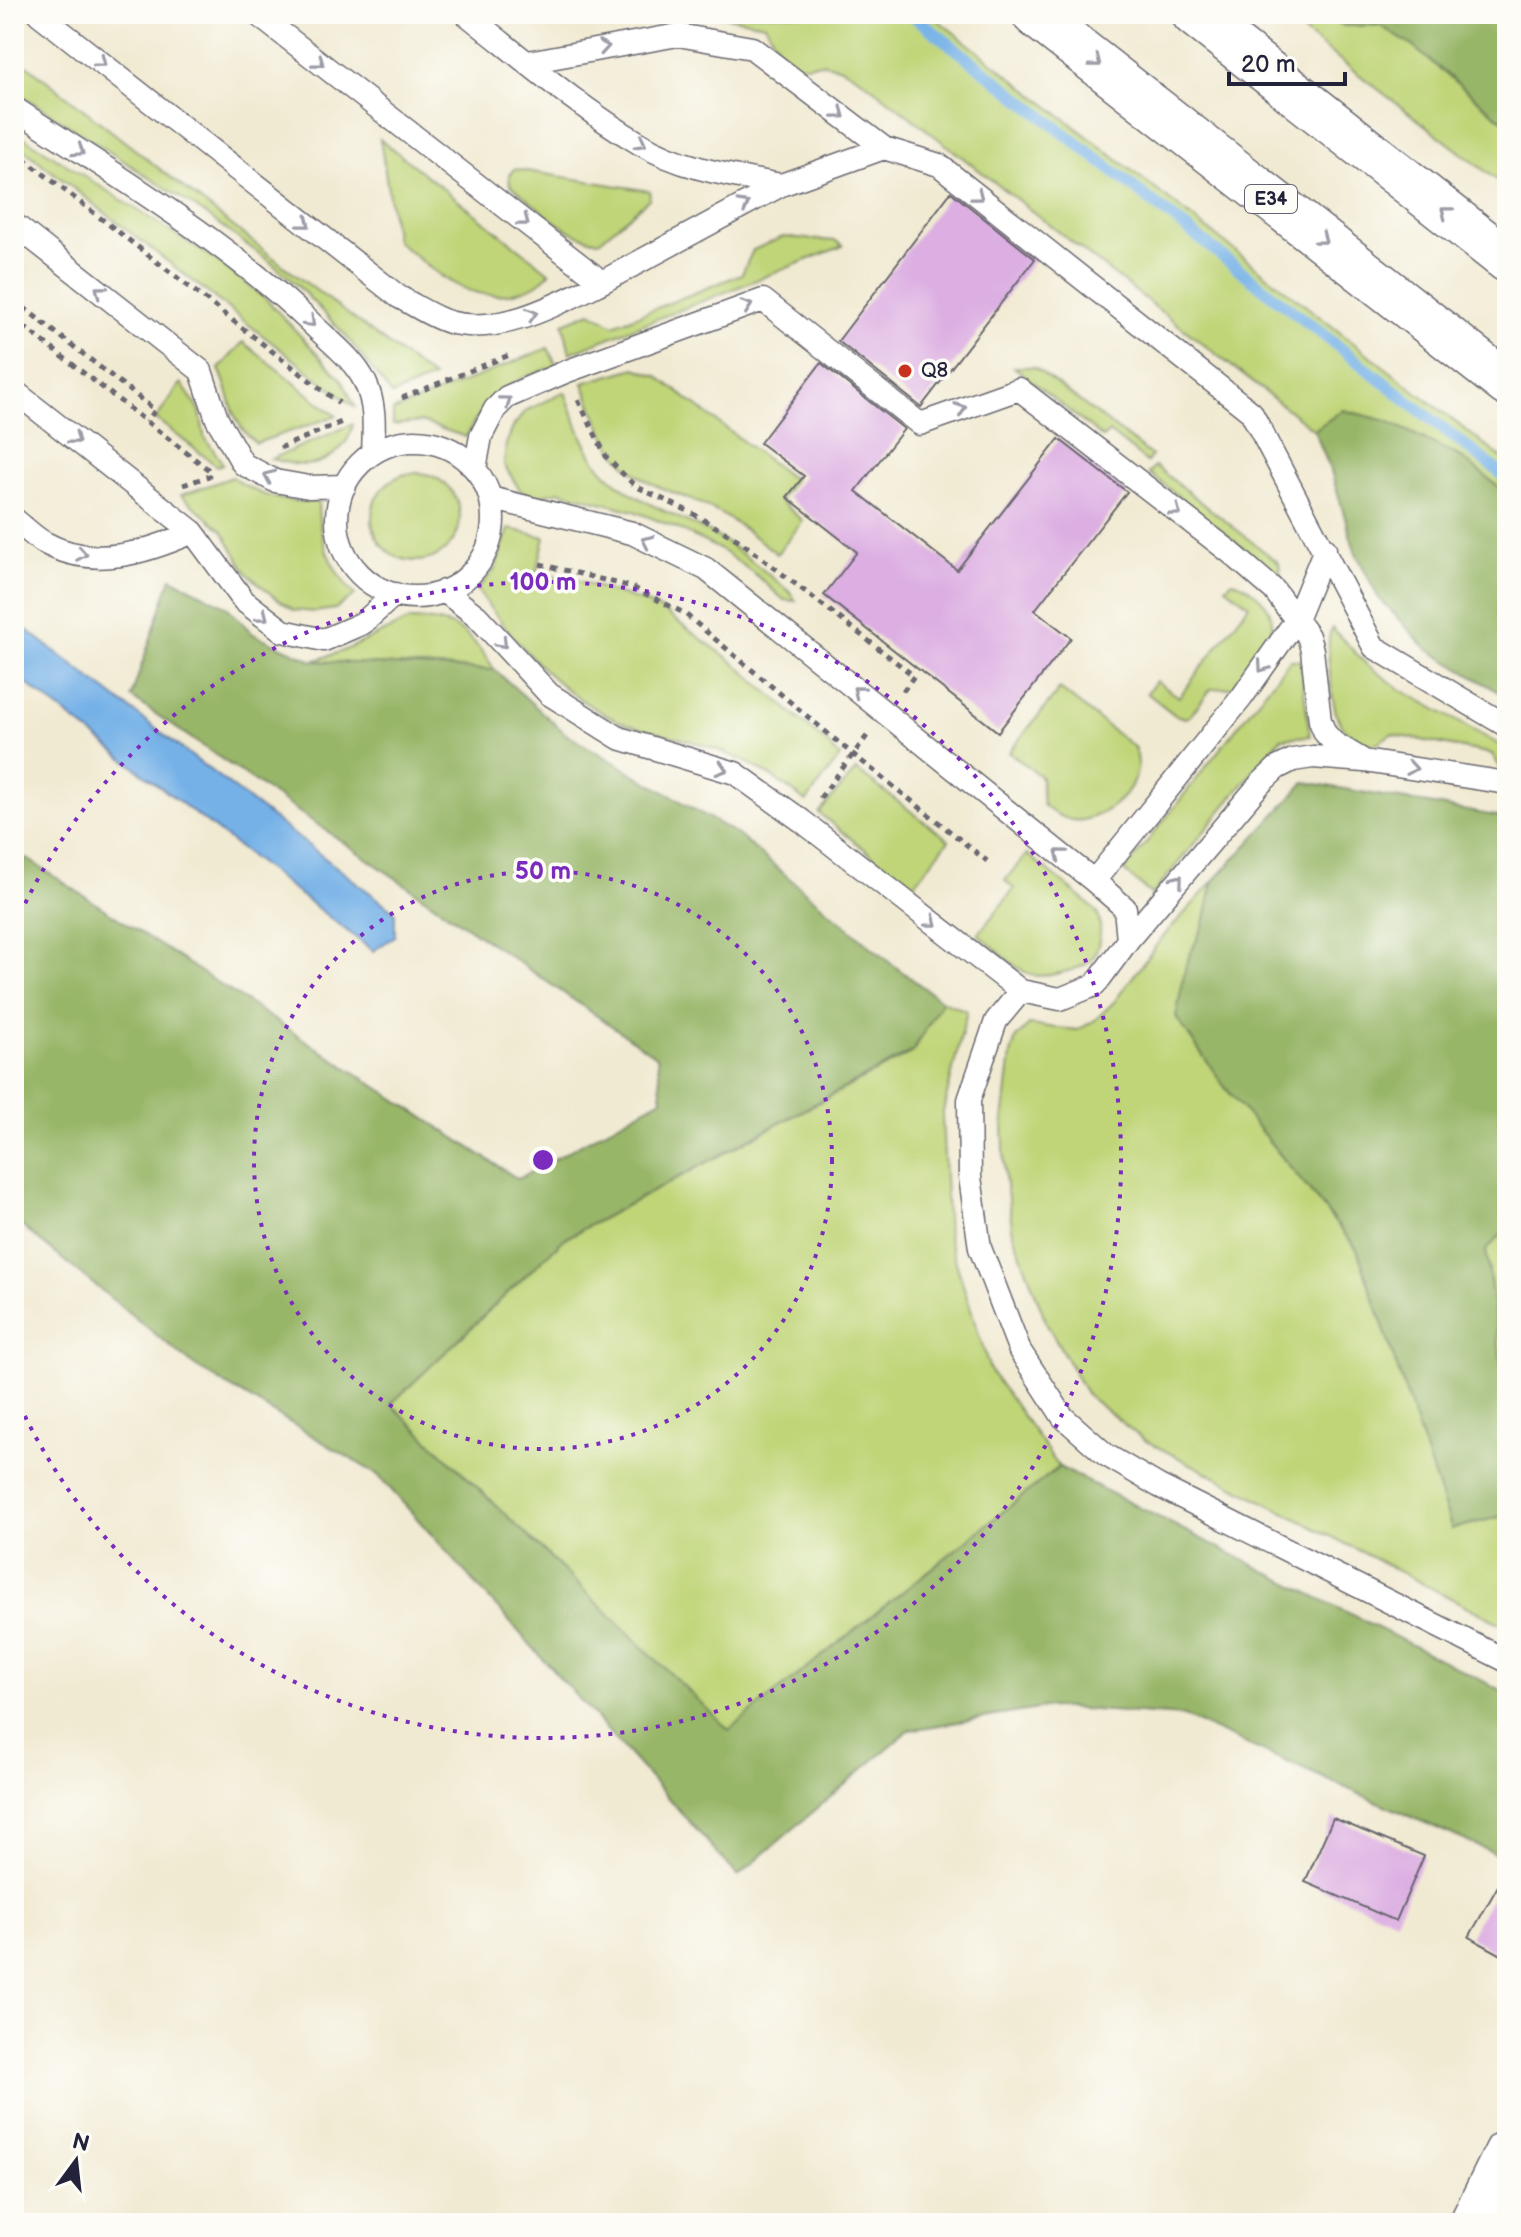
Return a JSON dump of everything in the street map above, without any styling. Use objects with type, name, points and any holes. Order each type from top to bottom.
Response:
[{"type":"main road","name":"E34","points":[[1034,14],[1507,384]]},
{"type":"main road","points":[[1194,14],[1507,260]]},
{"type":"main road","points":[[1472,2223],[1507,2152]]},
{"type":"lane","points":[[39,14],[399,297],[449,322],[492,325],[544,311],[781,185],[884,148]]},
{"type":"lane","points":[[257,14],[602,282]]},
{"type":"lane","points":[[466,14],[641,144],[686,164],[781,185]]},
{"type":"lane","points":[[528,62],[678,35],[752,48],[884,148],[939,165],[1251,412],[1374,647],[1507,726]]},
{"type":"lane","points":[[14,108],[192,224],[271,286],[323,335],[364,380],[374,409],[373,453]]},
{"type":"lane","points":[[14,224],[201,371],[217,419],[243,464],[275,481],[309,487],[345,486]]},
{"type":"lane","points":[[475,469],[481,436],[495,409],[507,397],[565,372],[763,300],[920,424],[1019,389],[1230,552],[1274,590],[1308,636],[1320,721],[1325,733],[1334,743],[1364,761]]},
{"type":"lane","points":[[14,391],[193,532],[244,601],[283,631],[324,640],[363,623],[395,594]]},
{"type":"lane","points":[[419,441],[450,449],[475,469],[485,483],[493,514],[488,546],[471,573],[444,591],[428,595],[395,594],[365,578],[354,566],[339,536],[337,518],[345,486],[352,473],[373,453],[395,444],[419,441]]},
{"type":"lane","points":[[490,498],[632,533],[706,569],[1125,908],[1128,940]]},
{"type":"lane","points":[[14,519],[43,542],[77,555],[113,558],[159,546],[193,532]]},
{"type":"lane","points":[[1094,881],[1242,697],[1296,620],[1325,549]]},
{"type":"lane","points":[[444,591],[477,616],[549,694],[619,738],[735,773],[802,821],[1021,991],[1060,999],[1095,985],[1128,940],[1247,799],[1277,768],[1293,760],[1313,757],[1364,761],[1507,783]]},
{"type":"lane","points":[[1021,991],[996,1021],[969,1100],[970,1177],[980,1248],[1020,1351],[1063,1417],[1106,1455],[1159,1486],[1507,1661]]},
{"type":"path","points":[[14,151],[347,410]]},
{"type":"path","points":[[14,300],[155,410],[147,422]]},
{"type":"path","points":[[14,319],[214,474]]},
{"type":"path","points":[[540,564],[632,587],[684,613],[987,861]]},
{"type":"green space","points":[[711,14],[930,14],[1507,462],[1507,493],[1459,456],[1343,410],[1314,430],[864,81],[842,68],[822,63],[795,66],[785,61],[765,24]]},
{"type":"green space","points":[[1280,14],[1324,14],[1344,26],[1379,25],[1411,45],[1507,124],[1507,188]]},
{"type":"green space","points":[[1324,14],[1507,14],[1507,124],[1411,45],[1379,25],[1344,26]]},
{"type":"green space","points":[[14,55],[433,378],[392,395],[345,335],[269,261],[201,211],[14,90]]},
{"type":"green space","points":[[14,131],[217,261],[265,298],[342,380],[356,408],[14,142]]},
{"type":"green space","points":[[380,139],[550,273],[528,289],[499,295],[482,294],[452,283],[396,241]]},
{"type":"green space","points":[[514,169],[650,191],[649,199],[599,241],[574,233],[541,211],[510,184],[509,175]]},
{"type":"green space","points":[[783,237],[836,241],[843,246],[570,353],[563,323],[591,312],[614,325],[742,274],[753,250]]},
{"type":"green space","points":[[243,342],[336,416],[256,443],[240,426],[219,369]]},
{"type":"green space","points":[[548,348],[557,366],[502,390],[483,408],[466,437],[421,422],[393,425],[393,411]]},
{"type":"green space","points":[[1014,367],[1034,367],[1152,456],[1147,462],[1109,432],[1103,438]]},
{"type":"green space","points":[[635,368],[657,376],[794,480],[779,500],[803,521],[777,554],[716,511],[642,478],[615,452],[583,383]]},
{"type":"green space","points":[[181,383],[200,411],[204,436],[223,464],[217,466],[156,419]]},
{"type":"green space","points":[[565,392],[590,452],[614,480],[640,499],[722,540],[790,592],[796,601],[784,600],[721,550],[679,529],[634,511],[559,491],[534,497],[520,490],[504,465],[506,444],[514,425],[527,410]]},
{"type":"green space","points":[[1343,410],[1387,421],[1459,456],[1507,493],[1507,697],[1427,649],[1378,597],[1355,551],[1331,471],[1314,430]]},
{"type":"green space","points":[[353,424],[342,447],[320,462],[299,465],[271,459]]},
{"type":"green space","points":[[1155,466],[1279,563],[1281,578],[1149,473]]},
{"type":"green space","points":[[416,473],[433,477],[447,486],[456,500],[460,517],[456,534],[447,548],[433,557],[416,561],[399,557],[385,548],[376,534],[372,517],[376,500],[385,486],[399,477]]},
{"type":"green space","points":[[232,477],[273,497],[318,502],[320,528],[327,553],[355,595],[335,609],[314,612],[294,610],[247,573],[222,530],[181,495]]},
{"type":"green space","points":[[509,529],[545,537],[536,574],[574,579],[657,607],[732,661],[829,745],[840,757],[806,802],[762,771],[731,755],[610,717],[553,678],[520,645],[477,590],[495,569]]},
{"type":"green space","points":[[171,578],[226,606],[253,634],[313,661],[495,670],[566,734],[738,835],[889,962],[942,1001],[913,1051],[564,1239],[391,1404],[729,1730],[1059,1467],[1507,1693],[1507,1859],[1183,1716],[1050,1707],[909,1730],[738,1876],[378,1475],[195,1366],[14,1220],[14,874],[26,858],[518,1179],[662,1099],[657,1057],[131,697]]},
{"type":"green space","points":[[1232,581],[1249,588],[1268,607],[1272,631],[1268,642],[1237,687],[1211,689],[1190,716],[1175,715],[1147,693],[1156,681],[1179,697],[1249,605],[1226,587]]},
{"type":"green space","points":[[410,620],[440,622],[460,630],[495,670],[313,661],[343,651]]},
{"type":"green space","points":[[1332,628],[1366,664],[1400,689],[1507,749],[1507,770],[1501,769],[1492,754],[1391,734],[1374,745],[1350,734],[1339,721],[1334,702],[1329,659]]},
{"type":"green space","points":[[1290,660],[1300,660],[1310,736],[1281,738],[1152,895],[1124,871]]},
{"type":"green space","points":[[1060,689],[1135,748],[1138,761],[1126,794],[1106,810],[1083,820],[1062,817],[1043,805],[1041,777],[1009,752]]},
{"type":"green space","points":[[856,770],[949,840],[912,887],[819,813]]},
{"type":"green space","points":[[1305,782],[1507,818],[1507,1229],[1486,1250],[1507,1408],[1507,1515],[1452,1529],[1357,1249],[1224,1086],[1176,1017],[1186,964],[1204,924],[1213,882]]},
{"type":"green space","points":[[1027,854],[1097,913],[1100,924],[1098,945],[1090,961],[1079,967],[1032,975],[1011,963],[978,934],[1014,889],[1005,880]]},
{"type":"green space","points":[[1213,882],[1204,924],[1186,964],[1224,1086],[1357,1249],[1452,1529],[1507,1515],[1507,1627],[1144,1440],[1087,1395],[1047,1324],[1013,1234],[1005,1177],[1003,1121],[1011,1054],[1016,1038],[1029,1025],[1078,1030],[1095,1020],[1114,1002],[1161,939]]},
{"type":"green space","points":[[942,1001],[967,1011],[942,1116],[948,1237],[990,1370],[1059,1467],[729,1731],[391,1404],[564,1239],[913,1052]]},
{"type":"green space","points":[[1507,1229],[1507,1408],[1486,1250]]},
{"type":"water","points":[[14,620],[395,912],[395,936],[373,951],[14,674]]},
{"type":"building","points":[[951,192],[1035,259],[921,407],[838,341]]},
{"type":"building","points":[[821,363],[904,429],[856,491],[957,570],[1059,439],[1127,492],[1035,610],[1071,638],[998,732],[824,595],[857,552],[787,497],[804,476],[760,443]]},
{"type":"building","points":[[1333,1818],[1424,1856],[1396,1921],[1305,1882]]},
{"type":"building","points":[[1507,1870],[1507,1958],[1469,1937]]},
{"type":"waterway","points":[[911,14],[1507,478]]},
{"type":"place","name":"Q8","points":[[905,371]]}]
